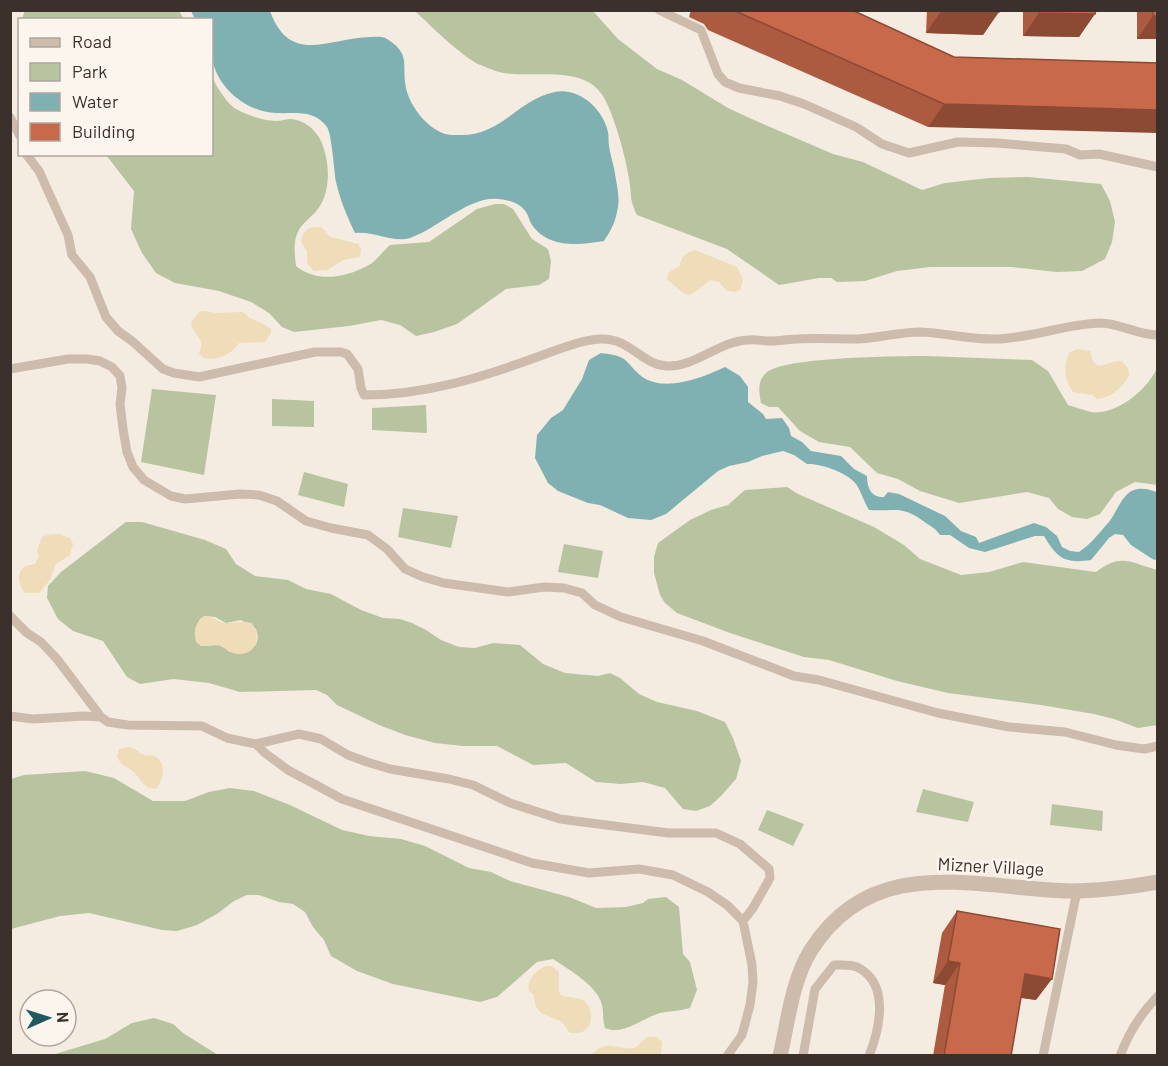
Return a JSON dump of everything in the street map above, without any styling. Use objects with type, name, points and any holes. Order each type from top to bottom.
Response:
[{"type":"street","name":"Mizner Village","points":[[780,1056],[798,982],[810,952],[848,910],[872,896],[900,886],[930,881],[972,882],[1077,891],[1158,882]]},
{"type":"lane","points":[[659,10],[701,30],[718,74],[725,82],[739,88],[780,96],[804,104],[856,127],[882,144],[909,153],[958,142],[997,143],[1066,149],[1080,154],[1099,154],[1158,167]]},
{"type":"lane","points":[[10,117],[18,132]]},
{"type":"lane","points":[[28,156],[39,171],[68,235],[72,255],[90,277],[106,317],[150,360],[174,374],[199,377],[315,352],[341,352],[347,354],[358,369],[364,394],[386,395],[448,386],[573,344],[601,339],[629,346],[655,364],[667,366],[682,365],[726,344],[750,339],[770,341],[860,339],[897,332],[997,339],[1101,323],[1113,324],[1146,335],[1158,335]]},
{"type":"lane","points":[[10,369],[87,358],[112,367],[120,376],[123,429],[127,452],[133,467],[144,480],[171,496],[185,499],[240,494],[259,495],[277,501],[306,521],[368,536],[387,549],[405,568],[444,584],[508,592],[544,586],[564,588],[582,593],[595,605],[621,617],[704,641],[794,676],[819,680],[938,713],[1009,728],[1065,732],[1116,745],[1144,749],[1158,746]]},
{"type":"lane","points":[[10,616],[57,659],[101,717],[108,722],[128,725],[202,726],[227,738],[256,744],[299,734],[321,739],[348,755],[367,762],[473,786],[510,803],[560,819],[668,833],[716,833],[740,844],[769,868],[770,878],[743,921]]},
{"type":"lane","points":[[10,716],[33,719],[101,717]]},
{"type":"lane","points":[[256,744],[288,770],[342,799],[532,863],[589,873],[639,869],[673,875],[708,892],[727,905],[743,921],[752,965],[750,1005],[742,1035],[728,1056]]},
{"type":"lane","points":[[1043,1056],[1077,891]]},
{"type":"lane","points":[[803,1056],[816,989],[834,965],[858,968],[871,979],[879,992],[878,1031],[869,1056]]},
{"type":"lane","points":[[1120,1056],[1127,1035],[1140,1014],[1158,996]]},
{"type":"green space","points":[[25,10],[179,11],[183,18],[22,18]]},
{"type":"green space","points":[[415,11],[593,11],[618,39],[657,69],[682,80],[728,108],[833,154],[863,162],[922,190],[945,183],[989,178],[1028,177],[1101,184],[1110,201],[1115,222],[1112,242],[1105,259],[1082,271],[1057,272],[1012,267],[930,267],[897,271],[865,281],[837,282],[831,278],[819,278],[779,285],[727,249],[637,215],[615,125],[603,96],[595,86],[572,76],[494,71],[478,64],[454,47]]},
{"type":"green space","points":[[213,79],[224,97],[237,110],[266,120],[300,121],[311,128],[320,139],[326,156],[327,185],[322,203],[299,230],[296,238],[296,266],[304,271],[322,277],[350,273],[372,263],[390,245],[429,242],[477,209],[504,204],[513,209],[532,239],[548,249],[551,261],[549,279],[539,285],[506,289],[457,324],[416,336],[400,325],[381,320],[294,332],[282,327],[269,313],[251,302],[219,291],[175,283],[156,273],[142,253],[131,229],[134,191],[107,156],[213,156]]},
{"type":"green space","points":[[926,356],[1032,360],[1048,371],[1068,405],[1091,412],[1111,410],[1130,399],[1153,376],[1157,368],[1157,485],[1135,482],[1116,492],[1100,514],[1087,519],[1072,517],[1058,509],[1049,498],[1027,492],[959,503],[920,491],[898,479],[877,473],[850,447],[819,442],[800,431],[778,407],[769,407],[761,403],[759,391],[761,380],[766,373],[776,368],[842,358]]},
{"type":"green space","points":[[152,389],[216,395],[204,475],[141,462]]},
{"type":"green space","points":[[272,399],[314,401],[314,427],[272,426]]},
{"type":"green space","points":[[426,405],[427,433],[372,430],[372,408]]},
{"type":"green space","points":[[304,472],[348,484],[344,507],[298,495]]},
{"type":"green space","points":[[787,487],[874,527],[904,545],[920,559],[961,575],[989,572],[1023,562],[1096,572],[1112,563],[1126,561],[1157,570],[1157,725],[1138,728],[1094,714],[948,693],[897,681],[829,660],[804,657],[730,633],[677,613],[665,603],[660,595],[654,573],[654,557],[658,543],[690,520],[728,505],[745,490]]},
{"type":"green space","points":[[403,508],[458,516],[451,548],[398,537]]},
{"type":"green space","points":[[126,522],[142,522],[205,540],[226,549],[236,564],[255,576],[288,580],[306,589],[331,594],[361,610],[383,618],[400,619],[412,623],[441,640],[459,647],[475,648],[493,643],[520,645],[543,664],[565,673],[598,676],[610,673],[620,678],[639,694],[657,702],[697,711],[725,722],[741,761],[736,779],[710,806],[696,811],[683,809],[665,788],[643,782],[621,784],[596,782],[566,763],[533,765],[497,746],[435,743],[405,735],[337,705],[327,695],[316,690],[240,692],[209,683],[174,679],[140,684],[127,677],[103,641],[73,631],[58,619],[47,598],[48,586],[61,572]],"holes":[[[205,616],[215,617],[226,623],[241,620],[256,629],[258,637],[256,645],[230,652],[220,645],[201,646],[195,630],[200,619]]]},
{"type":"green space","points":[[564,544],[603,551],[598,578],[558,572]]},
{"type":"green space","points":[[85,771],[114,778],[153,801],[185,801],[209,792],[230,788],[254,791],[342,830],[369,836],[401,839],[425,846],[469,868],[491,872],[510,881],[569,897],[596,908],[626,907],[643,903],[648,899],[666,897],[679,907],[683,954],[690,962],[697,990],[690,1008],[660,1013],[626,1028],[612,1030],[605,1028],[602,1005],[595,991],[553,959],[537,962],[497,997],[480,1002],[393,984],[357,971],[331,956],[324,940],[313,927],[305,912],[293,904],[259,895],[247,895],[197,925],[177,931],[162,930],[89,913],[60,916],[11,929],[11,779],[24,775]]},
{"type":"green space","points":[[923,789],[974,802],[968,822],[916,812]]},
{"type":"green space","points":[[1052,804],[1103,811],[1102,831],[1050,825]]},
{"type":"green space","points":[[767,810],[804,824],[793,846],[758,830]]},
{"type":"green space","points":[[154,1018],[173,1024],[218,1055],[52,1055],[105,1039],[132,1023]]},
{"type":"sand","points":[[321,227],[331,237],[358,244],[361,249],[360,257],[343,260],[328,270],[314,271],[307,263],[307,251],[301,242],[303,234],[309,228]]},
{"type":"sand","points":[[695,250],[737,267],[743,280],[740,290],[727,291],[719,282],[710,280],[689,295],[667,280],[668,273],[680,266],[684,255]]},
{"type":"sand","points":[[199,312],[243,312],[271,329],[271,333],[265,342],[239,343],[223,356],[213,359],[202,357],[199,353],[201,342],[191,322]]},
{"type":"sand","points":[[1077,349],[1090,351],[1092,359],[1098,365],[1122,361],[1128,368],[1129,376],[1115,392],[1102,398],[1097,399],[1092,395],[1073,392],[1066,378],[1065,369],[1069,353]]},
{"type":"sand","points":[[60,534],[70,538],[73,544],[70,555],[56,564],[50,580],[39,593],[25,593],[20,584],[21,570],[28,565],[35,564],[39,556],[37,550],[42,537]]},
{"type":"sand","points":[[205,616],[225,623],[252,623],[257,635],[254,646],[246,653],[240,654],[218,645],[201,646],[196,642],[195,630],[199,621]]},
{"type":"sand","points":[[128,747],[144,755],[154,756],[161,762],[163,772],[161,782],[156,789],[145,786],[134,772],[121,763],[117,756],[119,749]]},
{"type":"sand","points":[[546,966],[552,966],[559,972],[561,995],[582,1000],[587,1004],[591,1021],[584,1031],[570,1033],[562,1022],[541,1013],[536,1007],[533,994],[528,987],[535,973]]},
{"type":"sand","points":[[647,1037],[657,1037],[662,1042],[661,1055],[591,1055],[607,1046],[635,1048]]},
{"type":"water","points":[[191,11],[270,11],[278,28],[288,38],[300,44],[326,44],[355,38],[385,38],[402,53],[406,90],[413,106],[424,120],[445,134],[473,134],[486,130],[530,102],[555,92],[564,91],[581,96],[601,115],[608,132],[617,185],[618,206],[614,224],[604,241],[585,244],[556,242],[539,233],[521,206],[510,201],[487,199],[465,208],[410,238],[397,239],[355,233],[336,182],[327,127],[322,121],[310,115],[265,112],[234,96],[219,78],[213,61],[213,18],[194,18]]},
{"type":"water","points":[[601,353],[624,359],[644,378],[663,384],[696,379],[725,367],[740,376],[748,387],[748,402],[766,419],[782,418],[791,436],[811,451],[841,456],[854,469],[867,476],[869,488],[873,494],[884,497],[888,492],[899,494],[945,516],[961,531],[976,537],[979,543],[1034,523],[1046,527],[1057,536],[1062,547],[1079,552],[1109,522],[1130,492],[1146,489],[1157,492],[1157,559],[1154,560],[1131,545],[1123,535],[1115,534],[1091,560],[1082,561],[1063,558],[1053,550],[1044,536],[1035,536],[985,552],[969,548],[950,535],[940,535],[910,513],[898,510],[869,510],[856,484],[847,476],[826,467],[807,464],[783,451],[718,471],[666,514],[651,520],[628,518],[600,505],[588,503],[558,491],[548,483],[535,458],[537,435],[551,418],[563,410],[582,379],[589,360]]},
{"type":"building","points":[[733,10],[852,10],[954,57],[1158,63],[1158,110],[944,104]]},
{"type":"building","points":[[961,10],[999,10],[999,12]]},
{"type":"building","points":[[1039,10],[1096,10],[1095,14],[1039,13]]},
{"type":"building","points":[[1153,10],[1158,10],[1158,16],[1153,16]]},
{"type":"building","points":[[957,911],[1060,929],[1052,979],[1025,974],[1011,1056],[944,1056],[960,963],[948,961]]}]
